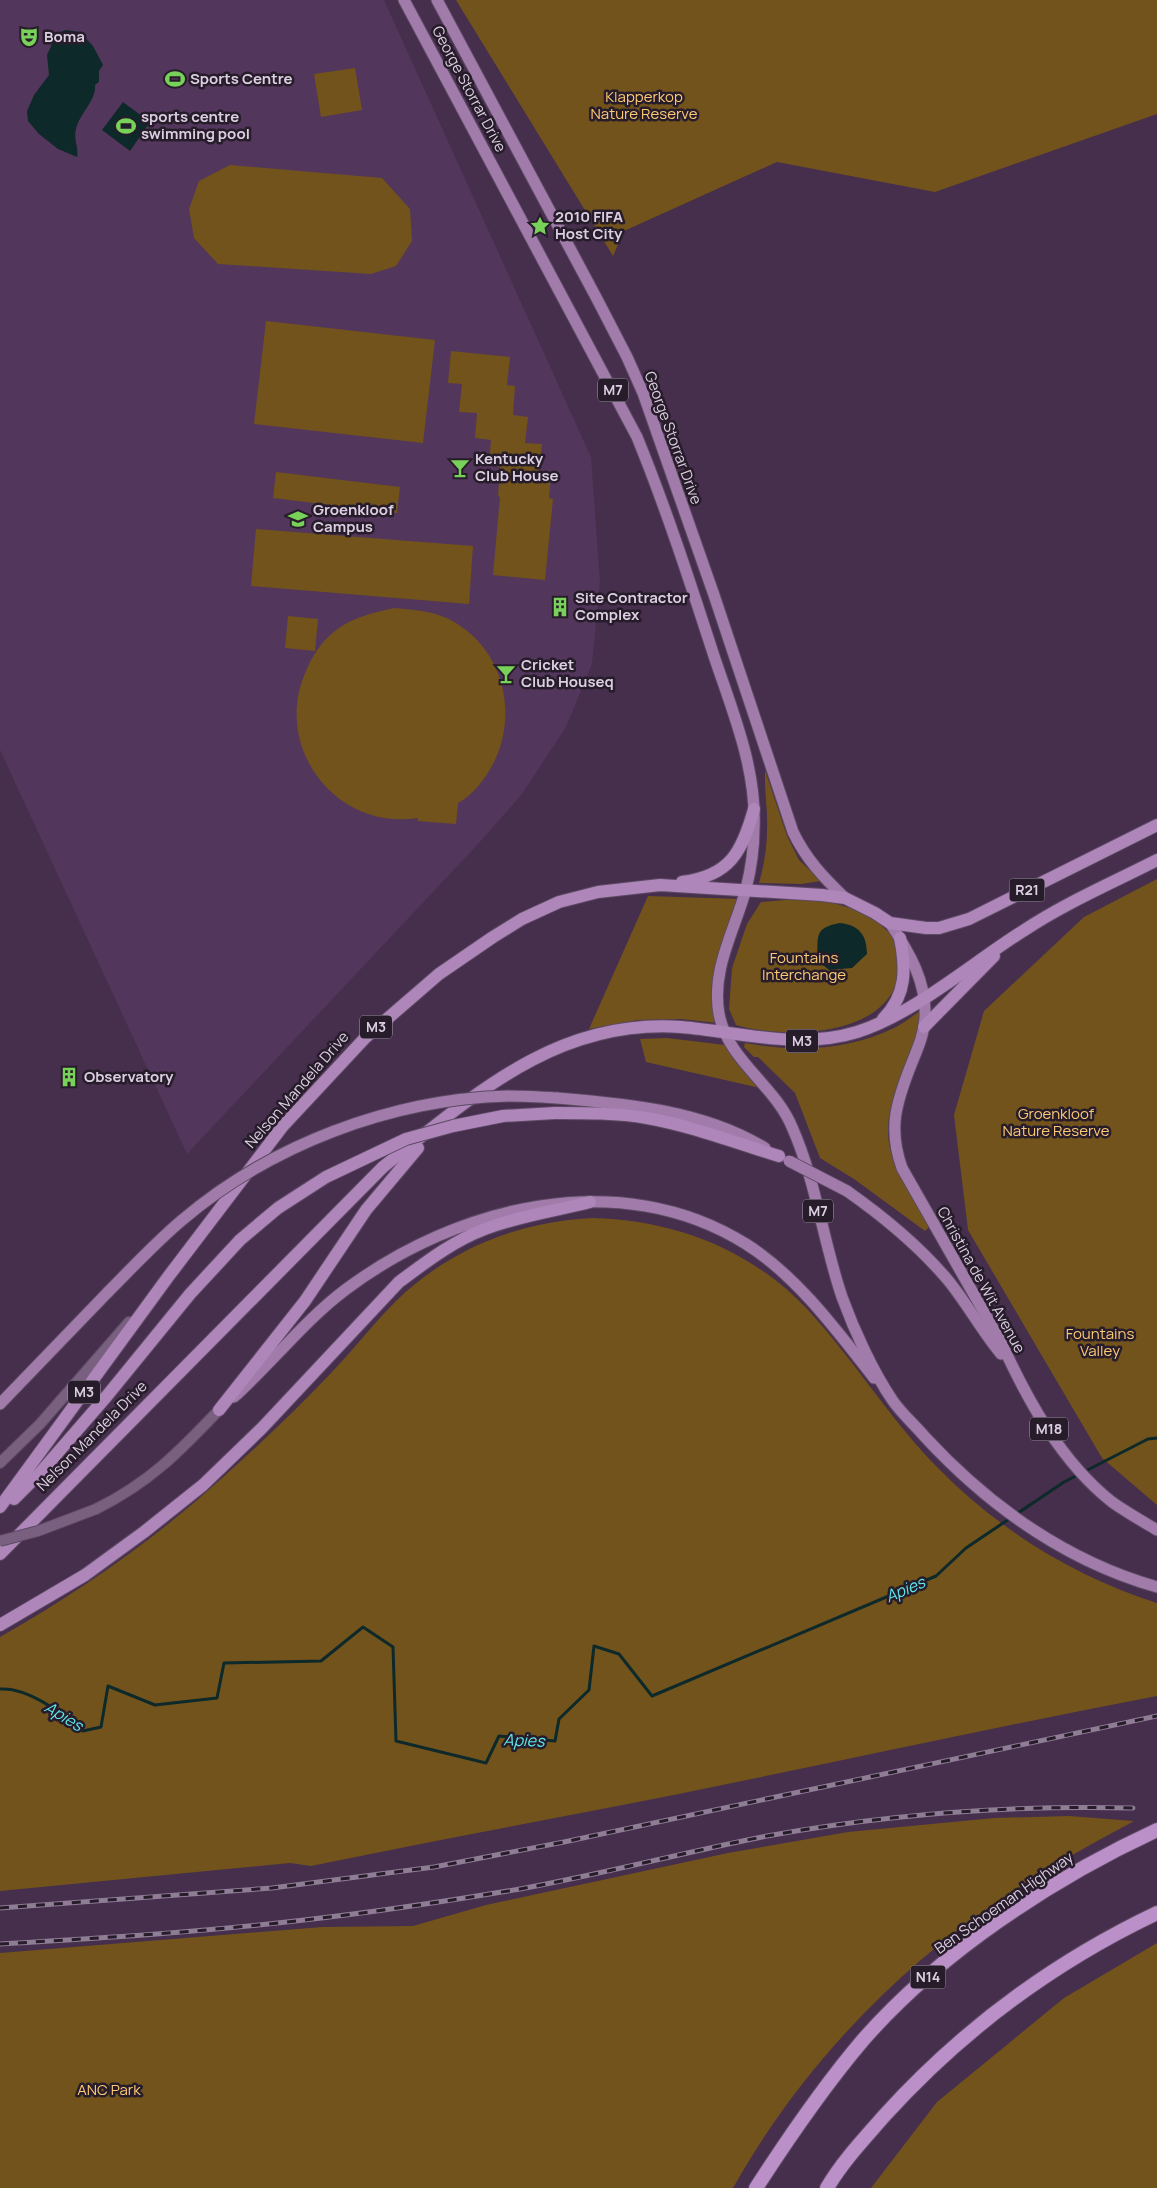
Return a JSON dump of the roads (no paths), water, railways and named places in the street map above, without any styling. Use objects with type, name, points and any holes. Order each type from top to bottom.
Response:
[{"type":"highway","points":[[660,885],[706,877],[724,866],[741,848],[754,809]]},
{"type":"highway","name":"R21","points":[[890,923],[926,928],[956,924],[1157,825]]},
{"type":"highway","name":"R21","points":[[923,998],[1005,942],[1055,911],[1157,860]]},
{"type":"highway","name":"Nelson Mandela Drive","points":[[0,1507],[168,1277],[282,1127],[365,1038],[432,980],[499,933],[549,906],[598,892],[660,885],[746,890]]},
{"type":"highway","name":"M3","points":[[746,890],[845,898]]},
{"type":"highway","name":"M7","points":[[845,898],[890,923]]},
{"type":"highway","points":[[878,1025],[896,1002],[902,988],[904,964],[900,938]]},
{"type":"highway","points":[[924,1027],[951,998],[984,968],[1005,942]]},
{"type":"highway","name":"M3","points":[[724,1032],[783,1040],[830,1039],[878,1025],[923,998]]},
{"type":"highway","name":"Nelson Mandela Drive","points":[[0,1554],[383,1167],[492,1083],[531,1059],[589,1036],[645,1027],[680,1027],[724,1032]]},
{"type":"highway","points":[[0,1513],[46,1466],[106,1397],[190,1294],[240,1240],[278,1208],[326,1176],[400,1142],[453,1126],[503,1116],[555,1113],[605,1114],[647,1118],[690,1128],[784,1159]]},
{"type":"highway","points":[[219,1410],[305,1301],[366,1210],[401,1166],[449,1115]]},
{"type":"highway","points":[[0,1625],[85,1576],[204,1485],[262,1428],[399,1282],[423,1264],[449,1247],[483,1230],[590,1202]]},
{"type":"highway","name":"Ben Schoeman Highway","points":[[756,2188],[796,2126],[830,2080],[864,2039],[922,1983],[976,1939],[1021,1907],[1082,1868],[1157,1830]]},
{"type":"highway","points":[[827,2188],[861,2142],[889,2110],[926,2071],[961,2040],[1047,1974],[1097,1944],[1157,1913]]},
{"type":"main road","name":"George Storrar Drive","points":[[404,0],[637,437],[669,521],[734,715],[745,756],[754,809],[752,853],[746,890]]},
{"type":"main road","name":"George Storrar Drive","points":[[437,0],[627,357],[658,432],[793,832],[802,851],[814,867],[845,898]]},
{"type":"main road","name":"M7","points":[[746,890],[717,982],[717,1000],[724,1032],[735,1054],[767,1088],[790,1123],[809,1175],[827,1250],[843,1300],[873,1364],[894,1402]]},
{"type":"main road","name":"M7","points":[[890,923],[916,968],[923,998]]},
{"type":"main road","name":"Christina de Wit Avenue","points":[[923,998],[924,1027],[920,1044],[901,1091],[894,1123],[894,1144],[902,1168],[1001,1342],[1011,1367],[1027,1395],[1061,1446],[1095,1486],[1111,1501],[1157,1530]]},
{"type":"main road","points":[[0,1404],[144,1254],[182,1220],[222,1190],[253,1171],[322,1136],[372,1119],[449,1102],[507,1096],[557,1098],[618,1104],[707,1121],[761,1145],[847,1191],[897,1229],[927,1257],[970,1309],[1011,1367]]},
{"type":"main road","points":[[0,1541],[38,1531],[96,1509],[127,1494],[162,1468],[186,1446],[219,1410],[250,1383],[293,1337],[332,1301],[395,1257],[446,1232],[479,1220],[564,1202],[590,1202],[630,1204],[671,1212],[721,1230],[747,1245],[772,1263],[811,1302],[894,1402],[945,1458],[978,1489],[1031,1529],[1071,1552],[1114,1572],[1157,1587]]},
{"type":"main road","points":[[0,1463],[40,1424],[168,1277]]},
{"type":"waterway","name":"Apies","points":[[0,1689],[22,1692],[33,1697],[55,1710],[83,1731],[101,1727],[108,1686],[155,1705],[217,1698],[224,1663],[321,1661],[363,1627],[393,1647],[396,1741],[486,1763],[499,1736],[555,1741],[559,1719],[589,1690],[594,1646],[619,1654],[652,1696],[936,1576],[966,1548],[1064,1482],[1148,1439],[1157,1438]]},
{"type":"railway","points":[[0,1908],[272,1888],[434,1867],[564,1842],[1157,1716]]},
{"type":"railway","points":[[0,1944],[228,1928],[412,1906],[520,1889],[767,1836],[858,1822],[995,1810],[1087,1807],[1133,1808]]},
{"type":"place","name":"Boma","points":[[29,37]]},
{"type":"place","name":"Sports Centre","points":[[175,79]]},
{"type":"place","name":"sports centre swimming pool","points":[[126,126]]},
{"type":"place","name":"2010 FIFA Host City","points":[[540,226]]},
{"type":"place","name":"Kentucky Club House","points":[[460,468]]},
{"type":"place","name":"Groenkloof Campus","points":[[298,519]]},
{"type":"place","name":"Site Contractor Complex","points":[[560,607]]},
{"type":"place","name":"Cricket Club Houseq","points":[[506,674]]},
{"type":"place","name":"Observatory","points":[[69,1077]]},
{"type":"park label","name":"Klapperkop Nature Reserve","points":[[644,106]]},
{"type":"park label","name":"Fountains Interchange","points":[[804,966]]},
{"type":"park label","name":"Groenkloof Nature Reserve","points":[[1056,1122]]},
{"type":"park label","name":"Fountains Valley","points":[[1100,1342]]},
{"type":"park label","name":"ANC Park","points":[[109,2090]]}]
